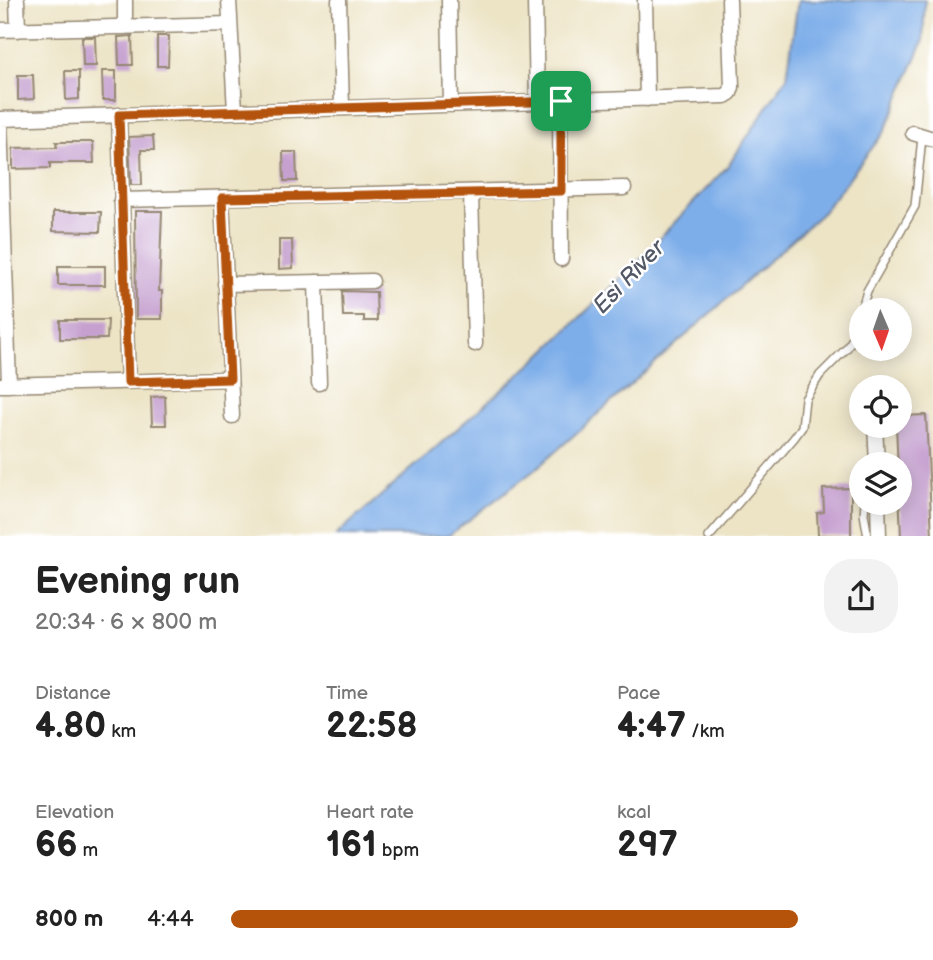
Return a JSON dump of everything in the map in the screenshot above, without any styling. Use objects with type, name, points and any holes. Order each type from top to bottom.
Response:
[{"type":"street","points":[[17,0],[18,30]]},
{"type":"street","points":[[125,0],[125,27]]},
{"type":"street","points":[[229,0],[235,111]]},
{"type":"street","points":[[339,0],[342,108]]},
{"type":"street","points":[[449,0],[451,105]]},
{"type":"street","points":[[535,0],[537,102]]},
{"type":"street","points":[[645,0],[646,99]]},
{"type":"street","points":[[230,379],[4,385],[0,119],[724,96],[730,93],[732,87],[729,0]]},
{"type":"street","points":[[0,30],[230,24]]},
{"type":"street","points":[[561,101],[561,259]]},
{"type":"street","points":[[119,115],[128,382]]},
{"type":"street","points":[[121,200],[624,188]]},
{"type":"street","points":[[471,192],[475,344]]},
{"type":"street","points":[[222,198],[232,416]]},
{"type":"street","points":[[225,284],[372,281]]},
{"type":"street","points":[[316,282],[319,383]]},
{"type":"street","points":[[878,515],[879,536]]},
{"type":"lane","points":[[710,536],[802,427],[805,398],[820,375],[853,338],[867,291],[915,206],[923,136]]},
{"type":"lane","points":[[864,515],[868,536]]},
{"type":"water","name":"Esi River","points":[[798,0],[925,0],[923,42],[885,131],[823,212],[536,469],[448,536],[335,536],[538,358],[637,262],[728,166],[787,77]]},
{"type":"building","points":[[132,36],[133,65],[119,65],[118,37]]},
{"type":"building","points":[[157,36],[169,36],[168,66],[157,66]]},
{"type":"building","points":[[82,37],[95,37],[96,66],[83,66]]},
{"type":"building","points":[[65,71],[79,71],[79,99],[66,100]]},
{"type":"building","points":[[102,71],[116,71],[116,100],[103,100]]},
{"type":"building","points":[[18,75],[33,75],[34,99],[18,100]]},
{"type":"building","points":[[153,136],[154,150],[141,150],[142,185],[131,185],[129,137]]},
{"type":"building","points":[[56,142],[93,142],[94,163],[50,163],[50,168],[13,169],[13,148],[57,147]]},
{"type":"building","points":[[283,152],[296,152],[297,181],[284,181]]},
{"type":"building","points":[[135,211],[162,211],[159,291],[162,291],[162,319],[136,319]]},
{"type":"building","points":[[53,212],[101,212],[100,232],[53,231]]},
{"type":"building","points":[[279,240],[292,240],[293,268],[279,269]]},
{"type":"building","points":[[58,266],[105,266],[105,285],[58,285]]},
{"type":"building","points":[[342,291],[376,292],[377,321],[364,321],[364,316],[343,316]]},
{"type":"building","points":[[60,320],[108,320],[107,339],[60,339]]},
{"type":"building","points":[[165,396],[166,425],[152,425],[151,397]]},
{"type":"building","points":[[926,415],[932,536],[901,536],[900,515],[912,515],[912,452],[897,452],[897,438],[912,438],[912,416]]},
{"type":"building","points":[[849,488],[851,536],[818,535],[817,513],[824,512],[823,489]]},
{"type":"route","points":[[561,101],[561,191],[222,198],[230,379],[128,382],[119,115],[561,101]]}]
